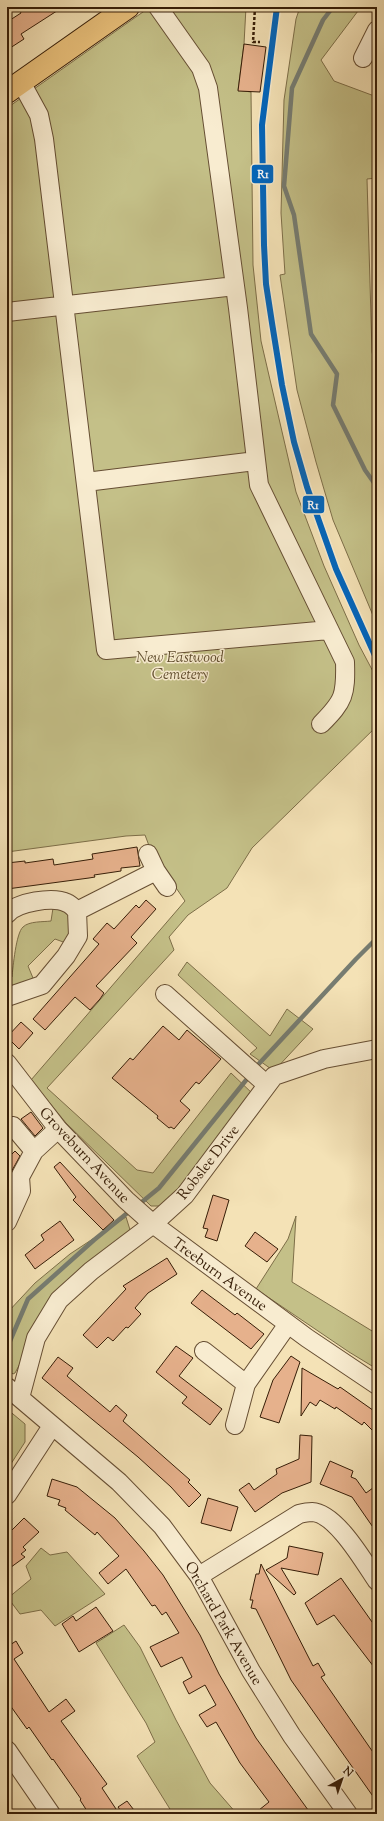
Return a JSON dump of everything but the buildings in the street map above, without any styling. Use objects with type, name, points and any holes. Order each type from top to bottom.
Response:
[{"type":"main road","points":[[14,87],[128,7]]},
{"type":"street","points":[[158,7],[201,68],[208,88],[235,286],[259,485],[344,662],[346,685],[338,707],[321,724]]},
{"type":"street","points":[[363,58],[377,30]]},
{"type":"street","points":[[14,87],[39,115],[44,139],[106,650],[329,630]]},
{"type":"street","points":[[7,312],[235,286]]},
{"type":"street","points":[[86,482],[256,461]]},
{"type":"street","points":[[148,854],[156,871],[167,887]]},
{"type":"street","points":[[77,911],[156,871]]},
{"type":"street","points":[[7,914],[10,910],[27,903],[45,900],[67,902],[77,911],[78,936],[66,956],[42,985],[7,997]]},
{"type":"street","points":[[165,994],[267,1085]]},
{"type":"street","name":"Robslee Drive","points":[[13,1392],[36,1338],[59,1300],[90,1270],[153,1224],[185,1195],[274,1076],[324,1059],[377,1049]]},
{"type":"street","name":"Groveburn Avenue","points":[[7,1063],[58,1129],[126,1200],[153,1224]]},
{"type":"street","points":[[13,1126],[34,1151]]},
{"type":"street","points":[[7,1221],[21,1191],[20,1177],[34,1151],[58,1129]]},
{"type":"street","name":"Treeburn Avenue","points":[[153,1224],[288,1324],[377,1385]]},
{"type":"street","points":[[235,1424],[246,1384],[288,1324]]},
{"type":"street","points":[[204,1351],[246,1384]]},
{"type":"street","name":"Orchard Park Avenue","points":[[13,1392],[119,1482],[162,1526],[199,1576],[251,1672],[292,1736],[348,1814]]},
{"type":"street","points":[[7,1495],[52,1426]]},
{"type":"street","points":[[199,1576],[299,1514],[313,1512],[333,1522],[347,1538],[377,1581]]},
{"type":"street","points":[[7,1750],[51,1814]]},
{"type":"path","points":[[255,7],[253,42],[260,42]]},
{"type":"green space","name":"New Eastwood Cemetery","points":[[150,7],[246,7],[244,44],[238,90],[251,92],[253,265],[261,341],[296,492],[324,566],[359,645],[377,679],[377,726],[252,848],[227,888],[188,915],[169,937],[174,950],[47,1088],[137,1170],[153,1173],[231,1073],[254,1095],[175,1194],[162,1206],[151,1206],[66,1123],[31,1080],[185,901],[151,851],[145,835],[126,836],[7,852],[7,108]]},
{"type":"green space","points":[[300,7],[361,7],[321,60],[334,81],[377,97],[377,178],[367,179],[372,352],[377,372],[377,625],[333,520],[316,462],[297,390],[280,275],[285,274],[281,213],[284,100],[296,19]]},
{"type":"green space","points":[[53,908],[61,909],[71,914],[75,928],[66,943],[55,939],[28,966],[33,978],[21,986],[7,990],[7,979],[12,977],[15,950],[21,930],[29,924],[51,921]]},
{"type":"green space","points":[[187,962],[270,1036],[287,1009],[313,1029],[274,1071],[250,1054],[257,1048],[178,975]]},
{"type":"green space","points":[[296,1216],[292,1282],[377,1334],[377,1369],[349,1352],[256,1289],[288,1239]]},
{"type":"green space","points":[[126,1217],[131,1233],[80,1269],[13,1374],[7,1369],[7,1313],[35,1283],[70,1254]]},
{"type":"green space","points":[[7,1409],[25,1424],[25,1442],[7,1470]]},
{"type":"green space","points":[[41,1548],[50,1555],[67,1552],[105,1594],[55,1626],[41,1610],[20,1614],[8,1598],[31,1579],[26,1566]]},
{"type":"green space","points":[[124,1625],[140,1647],[176,1720],[210,1783],[237,1814],[173,1814],[137,1756],[155,1742],[146,1723],[96,1643]]},
{"type":"waterway","points":[[333,7],[323,20],[292,88],[284,186],[294,215],[311,334],[337,374],[333,405],[365,470],[377,487]]},
{"type":"waterway","points":[[255,1068],[377,938]]},
{"type":"waterway","points":[[137,1206],[159,1188],[251,1074]]},
{"type":"waterway","points":[[7,1348],[28,1299],[94,1240],[131,1210]]},
{"type":"waterway","points":[[7,1436],[7,1442]]},
{"type":"transit line","name":"R1","points":[[277,7],[262,125],[266,284],[282,385],[294,442],[307,487],[336,569],[377,660]]}]
